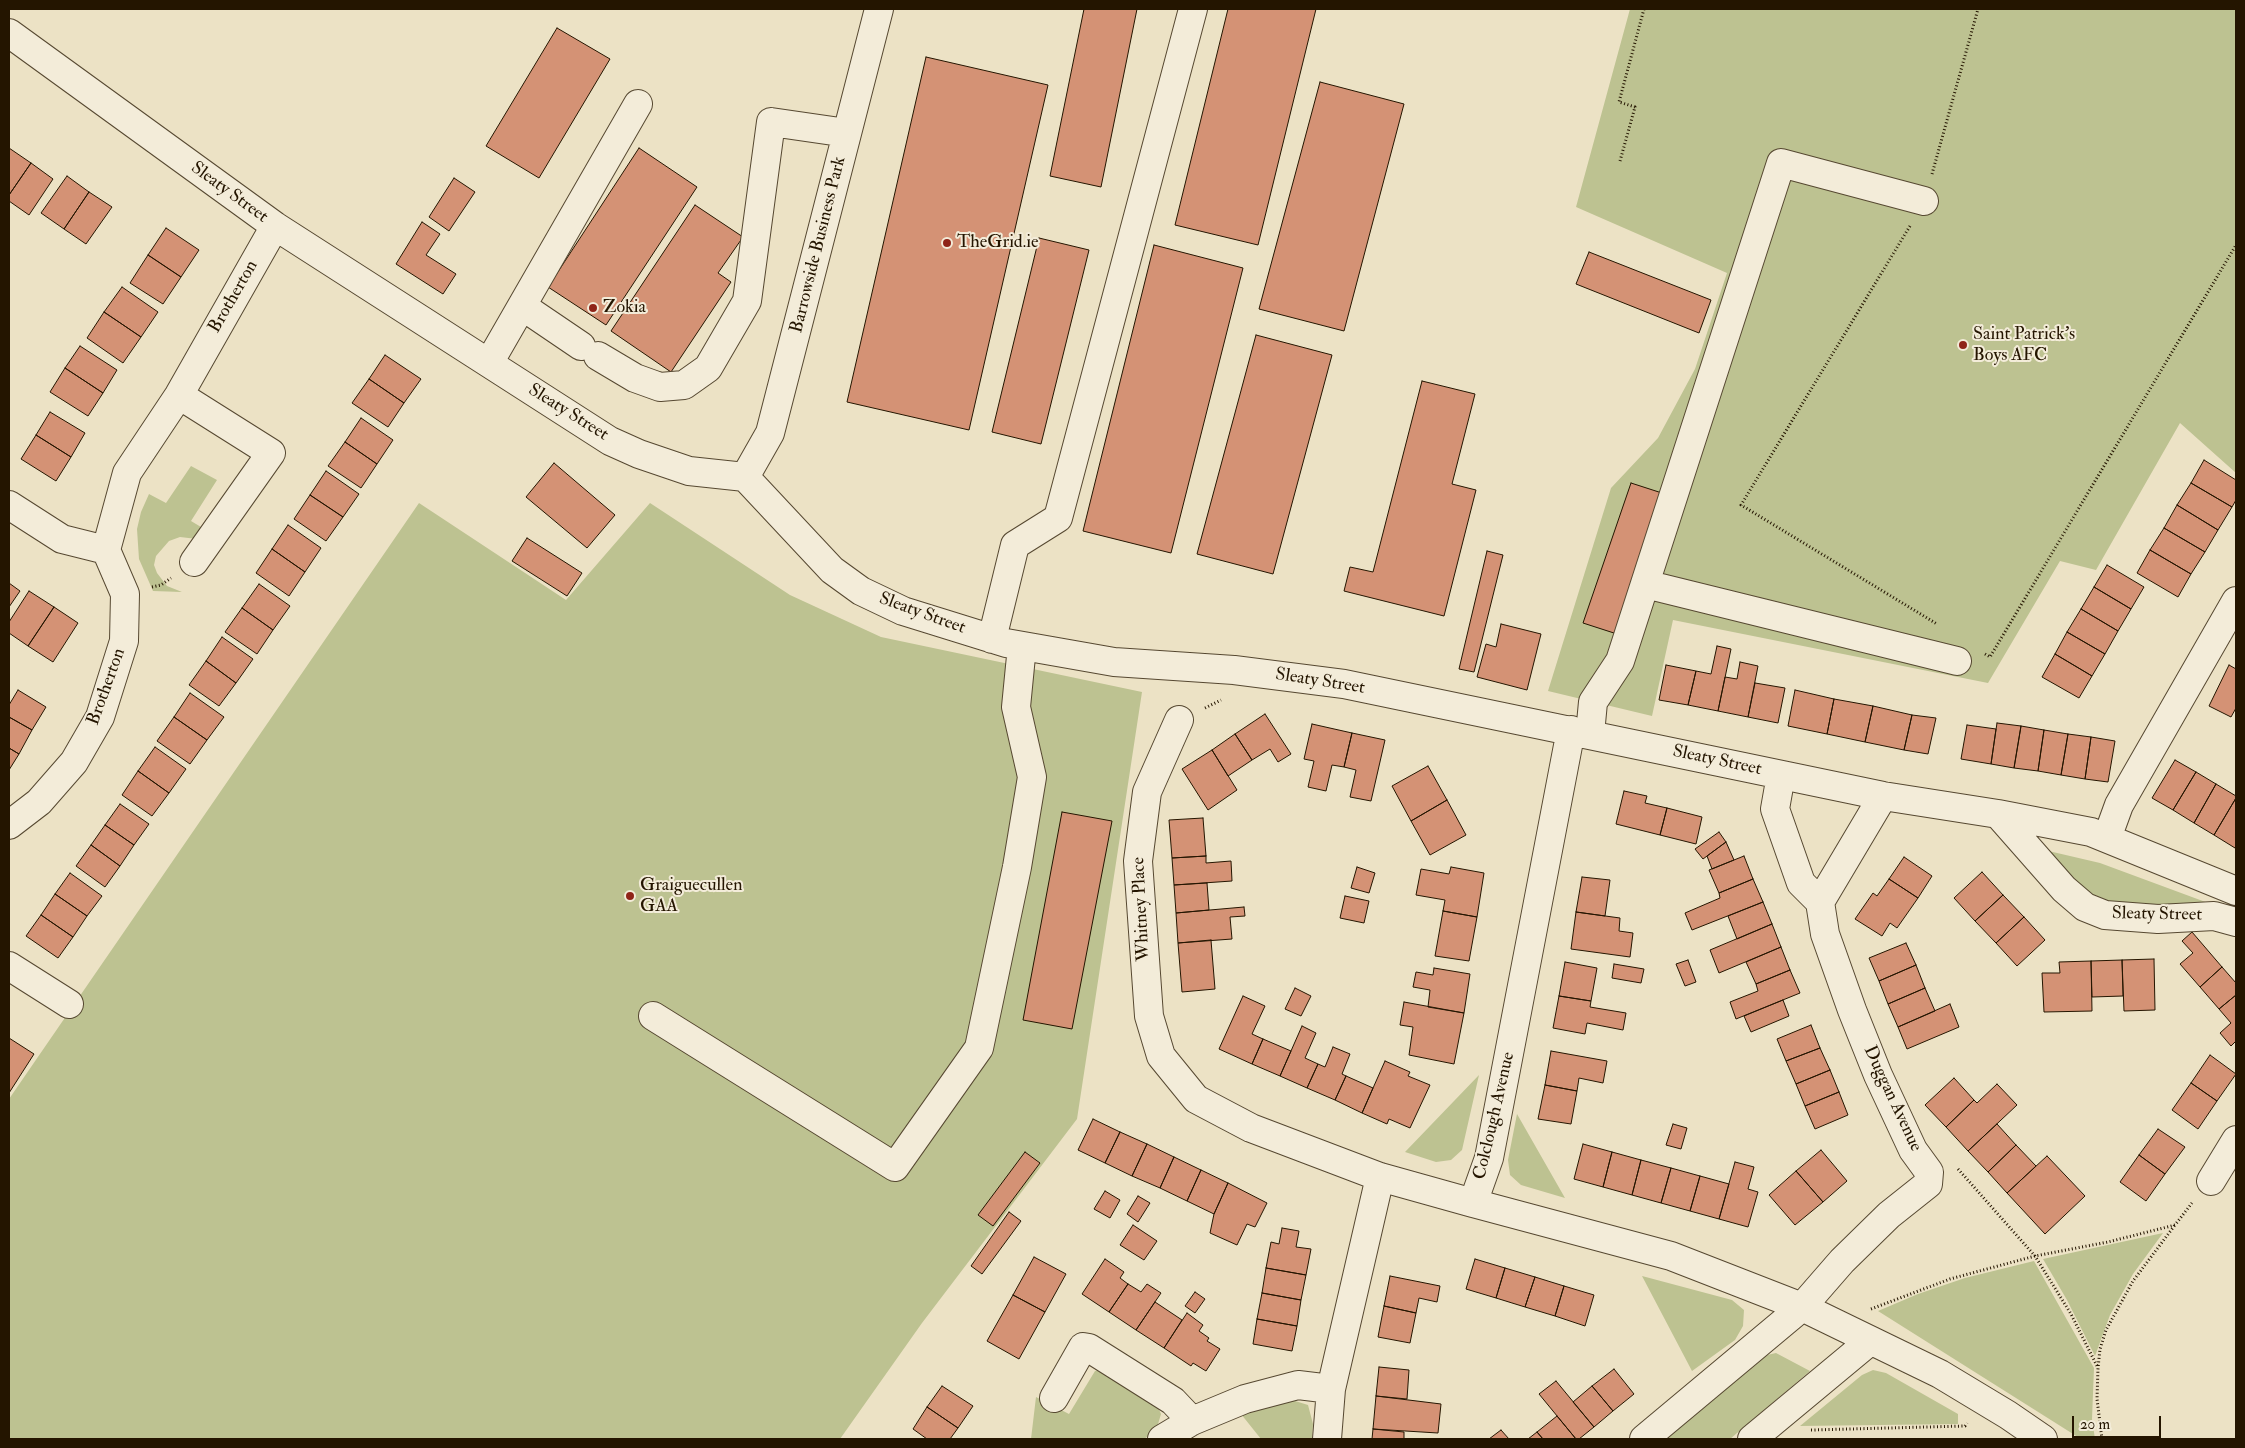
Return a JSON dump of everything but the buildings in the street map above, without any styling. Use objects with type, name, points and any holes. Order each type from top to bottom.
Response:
[{"type":"street","name":"Barrowside Business Park","points":[[746,477],[770,433],[879,9]]},
{"type":"street","points":[[992,638],[1015,545],[1058,518],[1193,9]]},
{"type":"street","name":"Sleaty Street","points":[[9,33],[275,226],[610,441],[689,471],[746,477],[832,570],[861,591],[903,611],[1022,646],[1114,662],[1234,670],[1344,684],[1883,796],[1998,814],[2091,832],[2236,891]]},
{"type":"street","points":[[489,363],[638,104]]},
{"type":"street","points":[[522,306],[635,378],[660,387],[684,385],[708,368],[747,301],[771,122],[848,133]]},
{"type":"street","name":"Colclough Avenue","points":[[1148,1016],[1162,1056],[1196,1099],[1251,1128],[1380,1177],[1474,1203],[1489,1158],[1581,732],[1593,702],[1620,661],[1782,162],[1924,201]]},
{"type":"street","name":"Brotherton","points":[[9,825],[39,802],[74,762],[100,717],[124,641],[125,594],[106,550],[127,473],[179,395],[275,226]]},
{"type":"street","points":[[179,395],[271,453],[194,562]]},
{"type":"street","points":[[9,505],[62,539],[106,550]]},
{"type":"street","points":[[1645,584],[1957,661]]},
{"type":"street","points":[[2107,838],[2119,804],[2228,634],[2236,601]]},
{"type":"street","points":[[654,1016],[895,1167],[979,1048],[1018,867],[1032,777],[1016,707],[1022,646]]},
{"type":"street","name":"Whitney Place","points":[[1148,1016],[1138,861],[1147,792],[1179,720]]},
{"type":"street","points":[[1781,775],[1775,809],[1801,883],[1820,902],[1883,796]]},
{"type":"street","name":"Sleaty Street","points":[[1998,814],[2064,889],[2085,907],[2105,915],[2158,919],[2214,916],[2236,922]]},
{"type":"street","name":"Duggan Avenue","points":[[1644,1439],[1802,1307],[1842,1261],[1889,1215],[1928,1184],[1929,1172],[1913,1150],[1878,1075],[1852,1010],[1825,934],[1820,902]]},
{"type":"street","points":[[9,966],[69,1004]]},
{"type":"street","points":[[2211,1182],[2236,1140]]},
{"type":"street","points":[[1327,1439],[1332,1389],[1380,1177]]},
{"type":"street","points":[[1474,1203],[1670,1256],[1802,1307],[1940,1374],[1983,1399],[2043,1439]]},
{"type":"street","points":[[1752,1439],[1870,1341]]},
{"type":"street","points":[[1054,1398],[1083,1347],[1089,1348],[1173,1401],[1192,1421]]},
{"type":"street","points":[[1162,1439],[1192,1421],[1245,1398],[1298,1385],[1332,1389]]},
{"type":"path","points":[[1620,161],[1635,107],[1619,102],[1644,9]]},
{"type":"path","points":[[1940,626],[1741,505],[1897,251],[1924,201],[1978,9]]},
{"type":"path","points":[[1982,652],[1990,657],[2236,245]]},
{"type":"path","points":[[125,594],[161,584],[194,562]]},
{"type":"path","points":[[1913,1150],[1951,1162],[2035,1256],[2071,1314],[2098,1368]]},
{"type":"path","points":[[2102,1439],[2097,1398],[2098,1368],[2100,1349],[2106,1330],[2133,1281],[2174,1225],[2211,1182]]},
{"type":"path","points":[[1846,1327],[1873,1308],[1950,1279],[2035,1256],[2108,1242],[2174,1225]]},
{"type":"path","points":[[1775,1420],[1794,1430],[1965,1426],[1983,1399]]},
{"type":"green space","name":"Saint Patrick's Boys AFC","points":[[1630,9],[2236,9],[2236,473],[2180,423],[2096,570],[2060,561],[1988,683],[1673,620],[1652,716],[1548,691],[1611,488],[1658,438],[1695,369],[1727,273],[1576,207]]},
{"type":"green space","points":[[191,466],[217,480],[191,521],[211,533],[197,539],[180,537],[169,541],[156,556],[154,565],[157,573],[167,586],[182,592],[153,591],[139,559],[137,529],[141,512],[149,494],[166,503]]},
{"type":"green space","name":"Graiguecullen GAA","points":[[419,503],[566,600],[650,503],[790,595],[881,637],[1142,692],[1077,1119],[922,1323],[840,1439],[9,1439],[9,1099]]},
{"type":"green space","points":[[2040,849],[2100,863],[2219,907],[2109,905],[2089,896]]},
{"type":"green space","points":[[1479,1075],[1462,1150],[1451,1160],[1436,1162],[1405,1152]]},
{"type":"green space","points":[[1517,1114],[1565,1198],[1521,1185],[1510,1175],[1508,1160]]},
{"type":"green space","points":[[2163,1233],[2133,1274],[2110,1315],[2095,1356],[2067,1300],[2043,1259]]},
{"type":"green space","points":[[2034,1261],[2094,1368],[2092,1419],[2095,1439],[2081,1439],[1878,1311],[1918,1294],[1965,1278]]},
{"type":"green space","points":[[1642,1276],[1732,1300],[1744,1310],[1743,1326],[1735,1340],[1692,1371]]},
{"type":"green space","points":[[1776,1353],[1810,1371],[1730,1439],[1666,1439],[1767,1355]]},
{"type":"green space","points":[[1102,1369],[1156,1403],[1161,1414],[1156,1431],[1144,1439],[1031,1439],[1036,1397],[1069,1414],[1095,1371]]},
{"type":"green space","points":[[1873,1370],[1886,1373],[1958,1414],[1958,1424],[1800,1426],[1862,1375]]},
{"type":"green space","points":[[1292,1400],[1308,1405],[1313,1424],[1312,1439],[1261,1439],[1241,1414]]},
{"type":"place","name":"TheGrid.ie","points":[[947,243]]},
{"type":"place","name":"Zokia","points":[[593,308]]},
{"type":"place","name":"Saint Patrick's Boys AFC","points":[[1963,345]]},
{"type":"place","name":"Graiguecullen GAA","points":[[630,896]]}]
